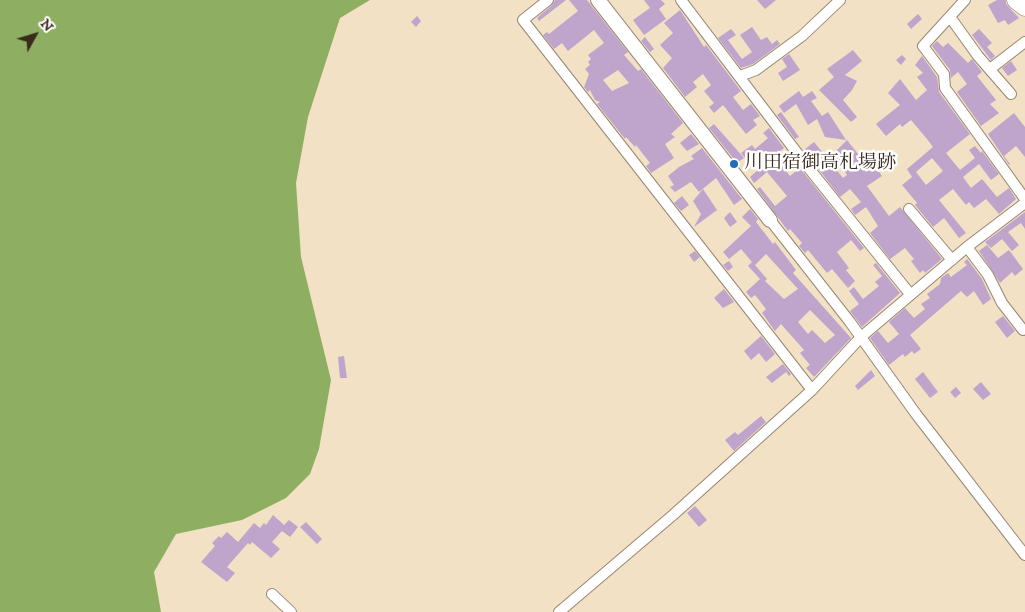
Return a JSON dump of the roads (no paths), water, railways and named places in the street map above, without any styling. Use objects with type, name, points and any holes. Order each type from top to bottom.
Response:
[{"type":"highway","points":[[1016,0],[1025,7]]},
{"type":"street","points":[[548,0],[523,20],[812,390]]},
{"type":"street","points":[[598,0],[861,337],[922,422],[1025,555]]},
{"type":"street","points":[[681,0],[807,166],[910,294]]},
{"type":"street","points":[[740,76],[756,70],[802,36],[840,0]]},
{"type":"street","points":[[965,0],[923,46],[944,74],[945,88],[1025,199]]},
{"type":"street","points":[[950,17],[978,56],[1011,94]]},
{"type":"street","points":[[990,69],[1025,42]]},
{"type":"street","points":[[559,612],[673,515],[812,390],[861,337],[910,294],[1025,203]]},
{"type":"street","points":[[909,209],[952,260]]},
{"type":"street","points":[[967,248],[988,275],[1002,303],[1023,330]]},
{"type":"street","points":[[272,594],[290,612]]},
{"type":"place","name":"川田宿御高札場跡","points":[[734,164]]}]
